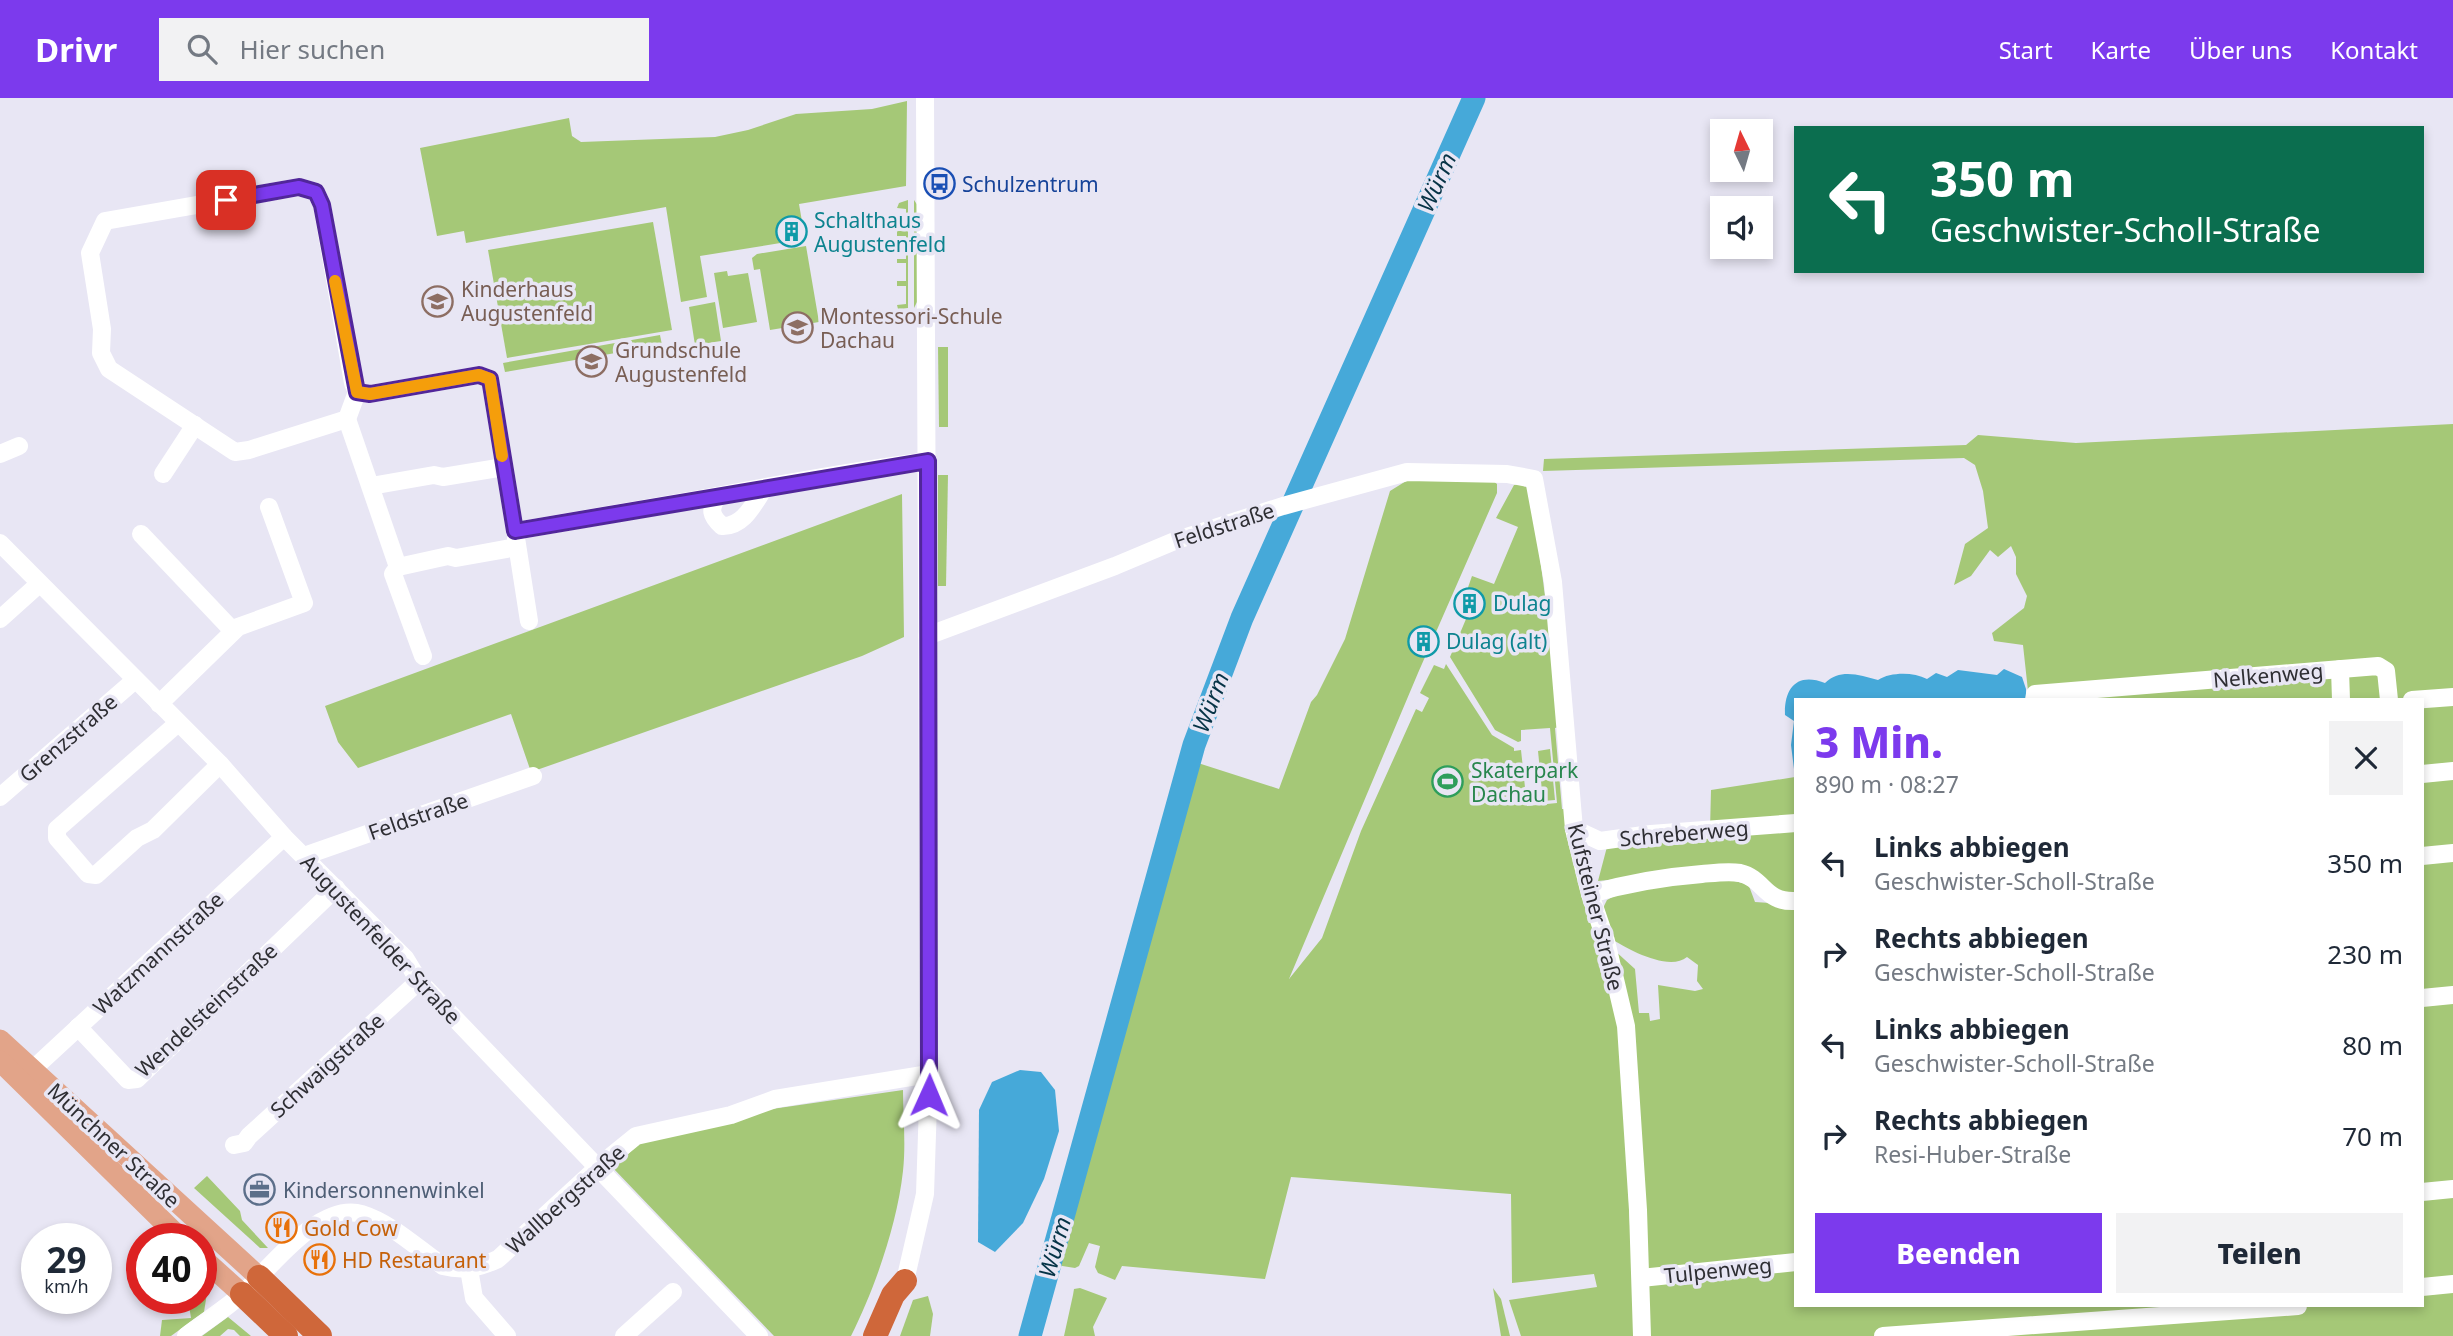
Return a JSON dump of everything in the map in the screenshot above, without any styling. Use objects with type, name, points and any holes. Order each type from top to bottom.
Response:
[{"type":"highway","points":[[259,1277],[320,1336]]},
{"type":"highway","points":[[875,1336],[893,1295],[905,1281]]},
{"type":"highway","points":[[893,1336],[905,1301],[905,1281]]},
{"type":"highway","points":[[242,1294],[286,1336]]},
{"type":"main road","name":"Münchner Straße","points":[[0,1040],[259,1277]]},
{"type":"main road","name":"Münchner Straße","points":[[0,1061],[165,1223]]},
{"type":"main road","points":[[217,1271],[242,1294]]},
{"type":"street","points":[[905,1281],[925,1194],[929,1074],[925,98]]},
{"type":"street","points":[[347,419],[235,452],[109,369],[101,353],[102,329],[90,253],[105,221],[299,187],[316,192],[322,205],[357,392],[347,419],[398,567]]},
{"type":"street","points":[[357,392],[370,394],[479,375],[490,379],[529,621]]},
{"type":"street","points":[[163,474],[195,425]]},
{"type":"street","points":[[0,454],[19,446]]},
{"type":"street","points":[[423,656],[393,573],[398,567],[448,556],[456,558],[516,539],[717,496],[928,461]]},
{"type":"street","points":[[371,485],[504,467]]},
{"type":"street","name":"Feldstraße","points":[[927,636],[1177,540],[1407,471],[1507,474],[1534,479]]},
{"type":"street","name":"Kufsteiner Straße","points":[[1534,479],[1553,582],[1574,829],[1590,894],[1606,941],[1626,1026],[1642,1336]]},
{"type":"street","points":[[717,496],[711,508],[712,515],[722,526],[730,526],[745,517],[765,487]]},
{"type":"street","points":[[159,704],[238,627],[304,603],[270,507]]},
{"type":"street","points":[[141,534],[233,631]]},
{"type":"street","name":"Augustenfelder Straße","points":[[0,543],[219,764],[284,837],[405,958],[419,981],[759,1336]]},
{"type":"street","points":[[0,619],[39,584]]},
{"type":"street","name":"Nelkenweg","points":[[2035,698],[2035,694],[2383,667],[2386,671],[2389,698]]},
{"type":"street","name":"Nelkenweg","points":[[2340,669],[2340,698]]},
{"type":"street","name":"Grenzstraße","points":[[0,797],[135,680]]},
{"type":"street","points":[[2424,699],[2453,697]]},
{"type":"street","points":[[177,723],[57,830],[57,838],[88,874],[96,875],[137,838],[153,830],[219,764]]},
{"type":"street","points":[[2424,774],[2453,771]]},
{"type":"street","name":"Feldstraße","points":[[304,856],[533,776]]},
{"type":"street","name":"Schreberweg","points":[[1574,829],[1600,841],[1651,834],[1794,823]]},
{"type":"street","name":"Watzmannstraße","points":[[32,1070],[284,837]]},
{"type":"street","points":[[2424,856],[2453,853]]},
{"type":"street","points":[[1590,894],[1637,881],[1738,872],[1751,876],[1771,897],[1786,902],[1794,901]]},
{"type":"street","name":"Wendelsteinstraße","points":[[78,1027],[128,1080],[137,1079],[336,888]]},
{"type":"street","name":"Schwaigstraße","points":[[234,1146],[244,1143],[419,981]]},
{"type":"street","points":[[2424,998],[2453,995]]},
{"type":"street","name":"Wallbergstraße","points":[[469,1269],[498,1259],[598,1166],[636,1136],[731,1115],[775,1099],[929,1074]]},
{"type":"street","points":[[2424,1192],[2453,1189]]},
{"type":"street","points":[[186,1336],[242,1294],[310,1228],[341,1212],[359,1213],[377,1220],[443,1266],[469,1269],[474,1298],[507,1336]]},
{"type":"street","name":"Tulpenweg","points":[[1641,1278],[1794,1262]]},
{"type":"street","points":[[2424,1287],[2453,1284]]},
{"type":"street","points":[[624,1336],[673,1292]]},
{"type":"street","points":[[1883,1336],[2284,1307]]},
{"type":"green space","points":[[907,101],[906,186],[799,204],[805,239],[700,256],[707,297],[681,302],[666,207],[466,243],[464,231],[437,236],[420,148],[569,118],[572,136],[581,142],[715,137],[748,130],[796,114],[872,109]]},
{"type":"green space","points":[[908,200],[908,308],[898,309],[897,305],[906,304],[906,286],[897,286],[897,281],[906,281],[906,263],[897,263],[897,259],[906,259],[906,236],[897,236],[897,231],[906,231],[906,209],[897,208],[899,203]]},
{"type":"green space","points":[[914,200],[918,206],[918,300],[914,308]]},
{"type":"green space","points":[[653,222],[672,330],[507,358],[488,250]]},
{"type":"green space","points":[[806,246],[819,322],[770,330],[760,269],[754,270],[752,258],[757,254]]},
{"type":"green space","points":[[727,271],[728,276],[748,273],[757,322],[723,328],[714,273]]},
{"type":"green space","points":[[715,302],[721,341],[695,345],[689,307]]},
{"type":"green space","points":[[660,335],[662,345],[505,372],[503,363]]},
{"type":"green space","points":[[938,347],[948,347],[948,427],[939,427]]},
{"type":"green space","points":[[2453,424],[2453,1336],[1646,1336],[1613,949],[1635,969],[1639,1013],[1649,1013],[1650,1021],[1660,1019],[1658,985],[1695,991],[1703,989],[1697,981],[1698,965],[1687,957],[1670,962],[1659,960],[1637,953],[1610,938],[1603,908],[1607,900],[1620,893],[1706,880],[1738,882],[1749,886],[1755,902],[1770,903],[1782,897],[1766,880],[1747,866],[1598,881],[1608,843],[1710,830],[1711,790],[1794,777],[1794,1307],[2424,1307],[2424,698],[2029,698],[2023,645],[1994,641],[1992,633],[2024,608],[2027,596],[2016,574],[2016,557],[2011,546],[1998,557],[1990,550],[1971,576],[1954,585],[1965,544],[1988,528],[1983,491],[1975,465],[1964,458],[1543,471],[1544,459],[1966,445],[1978,435],[2076,443]]},
{"type":"green space","points":[[938,475],[948,475],[946,586],[938,586]]},
{"type":"green space","points":[[1411,478],[1492,480],[1497,484],[1497,493],[1289,979],[1322,938],[1361,831],[1416,709],[1422,712],[1429,698],[1420,693],[1434,665],[1444,669],[1446,664],[1492,735],[1514,748],[1514,751],[1521,750],[1527,806],[1557,803],[1550,728],[1521,730],[1521,741],[1518,742],[1495,730],[1450,657],[1474,600],[1465,596],[1472,576],[1494,584],[1518,527],[1496,518],[1514,485],[1519,484],[1531,489],[1545,596],[1549,607],[1559,727],[1555,728],[1562,809],[1568,809],[1621,1027],[1635,1336],[1521,1336],[1509,1300],[1597,1287],[1594,1274],[1512,1283],[1511,1194],[1291,1177],[1265,1279],[1122,1266],[1115,1280],[1098,1273],[1095,1267],[1100,1246],[1089,1243],[1079,1266],[1075,1268],[1056,1265],[1198,763],[1279,789],[1311,702],[1345,639],[1390,491]]},
{"type":"green space","points":[[902,494],[904,637],[862,656],[531,772],[511,714],[358,768],[338,742],[325,706]]},
{"type":"green space","points":[[1550,749],[1555,800],[1543,801],[1538,751]]},
{"type":"green space","points":[[903,1090],[904,1161],[896,1213],[876,1277],[851,1336],[774,1336],[613,1168],[644,1139],[765,1110]]},
{"type":"green space","points":[[207,1176],[240,1211],[242,1220],[268,1248],[260,1248],[194,1188]]},
{"type":"green space","points":[[1080,1288],[1107,1298],[1093,1327],[1095,1336],[1064,1336],[1074,1289]]},
{"type":"green space","points":[[1493,1288],[1501,1299],[1510,1336],[1501,1336]]},
{"type":"green space","points":[[928,1296],[933,1314],[930,1336],[900,1336],[913,1300]]},
{"type":"green space","points":[[190,1314],[201,1314],[171,1336],[160,1336],[162,1320],[191,1318]]},
{"type":"green space","points":[[228,1317],[251,1336],[240,1336],[234,1330],[228,1329],[220,1336],[202,1336]]},
{"type":"water","points":[[2004,669],[2022,677],[2026,698],[1794,698],[1794,721],[1785,715],[1790,690],[1800,681],[1815,680],[1825,683],[1844,674],[1878,680],[1889,675],[1902,674],[1927,679],[1936,673],[1947,677],[1958,670],[1997,675]]},
{"type":"water","points":[[1794,721],[1794,769],[1791,745]]},
{"type":"water","points":[[1020,1070],[1041,1072],[1055,1090],[1059,1131],[1044,1179],[1023,1223],[995,1252],[978,1242],[979,1110],[992,1082]]},
{"type":"waterway","name":"Würm","points":[[1030,1336],[1194,745],[1242,618],[1474,98]]},
{"type":"slow traffic","points":[[335,281],[353,383],[357,392],[370,394],[486,376],[490,379],[502,456]]},
{"type":"place","name":"Schulzentrum","points":[[939,184]]},
{"type":"place","name":"Schalthaus Augustenfeld","points":[[791,232]]},
{"type":"place","name":"Kinderhaus Augustenfeld","points":[[438,301]]},
{"type":"place","name":"Montessori-Schule Dachau","points":[[797,328]]},
{"type":"place","name":"Grundschule Augustenfeld","points":[[592,362]]},
{"type":"place","name":"Dulag","points":[[1470,603]]},
{"type":"place","name":"Dulag (alt)","points":[[1423,641]]},
{"type":"place","name":"Skaterpark Dachau","points":[[1448,782]]},
{"type":"place","name":"Kindersonnenwinkel","points":[[260,1190]]},
{"type":"place","name":"Gold Cow","points":[[281,1228]]},
{"type":"place","name":"HD Restaurant","points":[[319,1260]]},
{"type":"route","points":[[226,200],[299,187],[316,192],[322,205],[353,383],[357,392],[370,394],[479,375],[490,379],[515,531],[928,461],[929,1095]]}]
